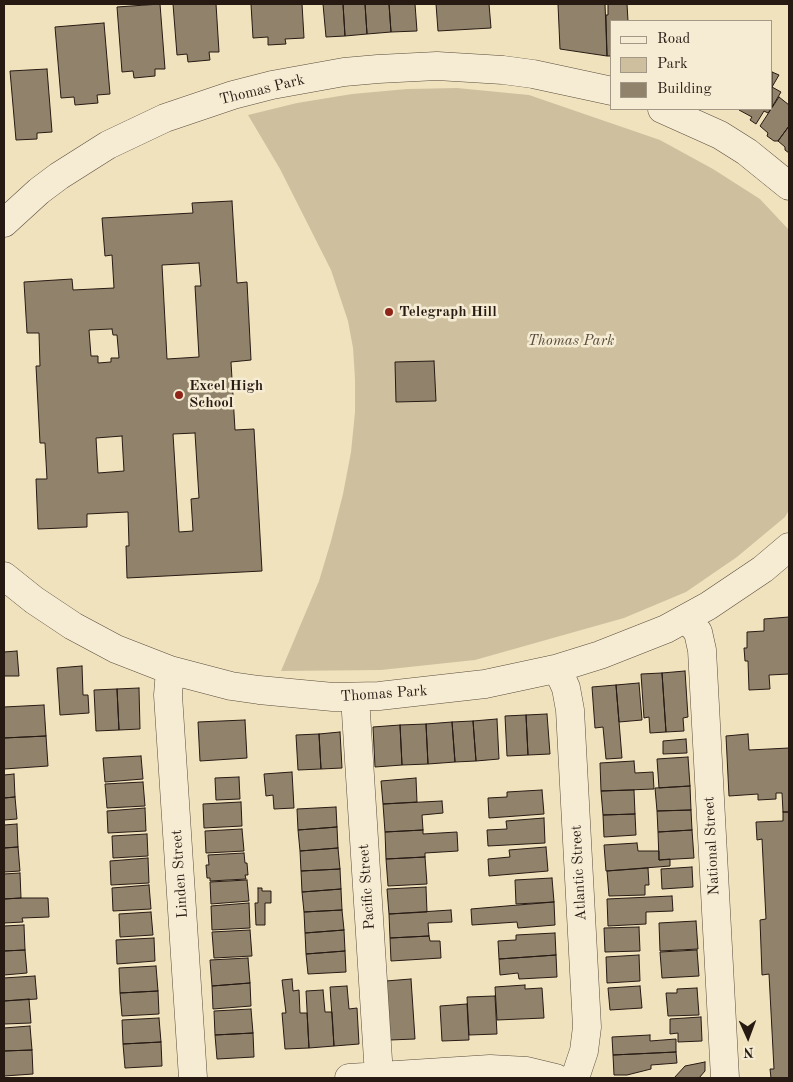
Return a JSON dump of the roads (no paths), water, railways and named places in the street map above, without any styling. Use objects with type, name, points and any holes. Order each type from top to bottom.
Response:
[{"type":"street","name":"Thomas Park","points":[[4,223],[39,191],[59,176],[126,136],[165,118],[272,85],[352,72],[437,66],[470,67],[524,73],[557,78],[610,91]]},
{"type":"street","points":[[664,110],[720,135],[747,152],[789,186]]},
{"type":"street","name":"Thomas Park","points":[[4,576],[34,600],[73,626],[116,649],[170,670],[232,686],[259,690],[310,696],[356,697],[459,688],[512,679],[555,669],[600,655],[644,638],[686,618],[746,581],[789,547]]},
{"type":"street","name":"National Street","points":[[686,618],[698,632],[702,650],[725,1078]]},
{"type":"street","name":"Atlantic Street","points":[[555,669],[566,688],[570,710],[587,1027],[584,1051],[575,1078]]},
{"type":"street","name":"Linden Street","points":[[170,670],[168,695],[193,1078]]},
{"type":"street","name":"Pacific Street","points":[[356,697],[380,1076]]},
{"type":"street","points":[[349,1078],[508,1069],[527,1071],[556,1078]]},
{"type":"place","name":"Telegraph Hill","points":[[389,312]]},
{"type":"place","name":"Excel High School","points":[[179,395]]}]
